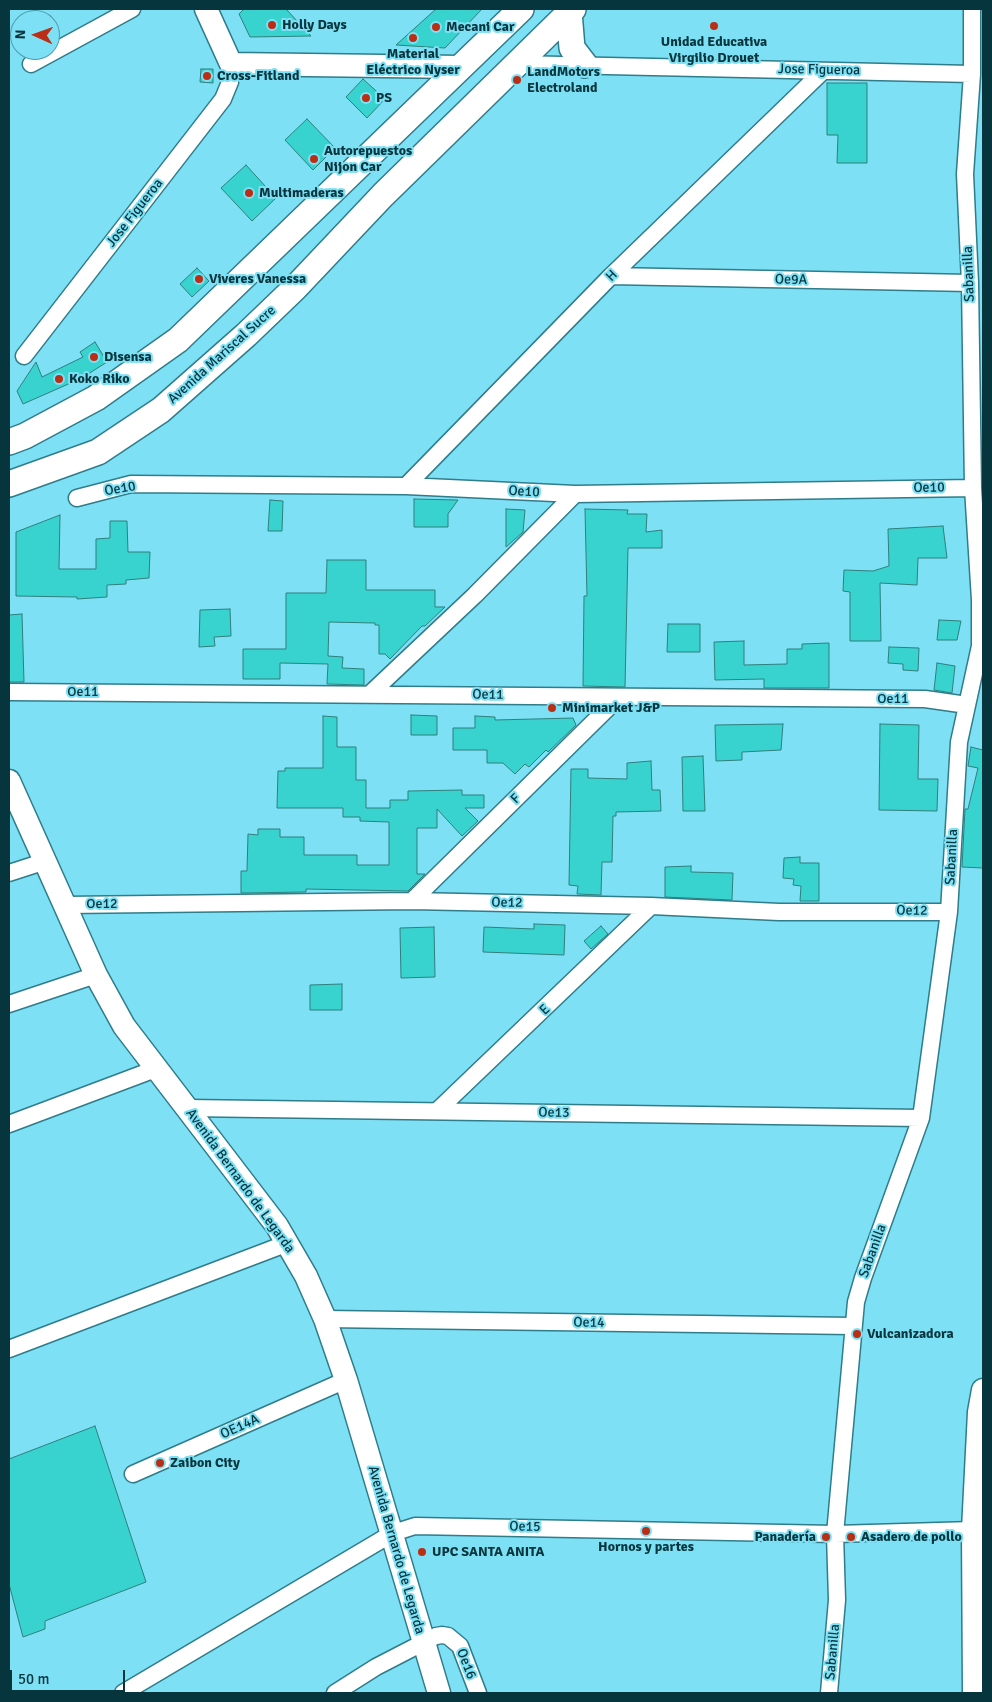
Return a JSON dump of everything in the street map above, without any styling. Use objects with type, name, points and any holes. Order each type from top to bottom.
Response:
[{"type":"main road","points":[[9,442],[25,436],[96,398],[178,340],[520,9]]},
{"type":"main road","points":[[571,10],[572,48],[585,65]]},
{"type":"main road","name":"Avenida Mariscal Sucre","points":[[9,484],[98,452],[161,410],[246,335],[295,288],[383,195],[571,10]]},
{"type":"main road","points":[[408,119],[435,143]]},
{"type":"main road","points":[[358,167],[383,195]]},
{"type":"street","points":[[31,64],[132,9]]},
{"type":"street","name":"Sabanilla","points":[[829,1693],[837,1600],[835,1534],[853,1326],[863,1278],[921,1118],[949,912],[958,742],[980,646],[982,600],[973,488],[970,283],[965,174],[972,74],[972,9]]},
{"type":"street","points":[[210,11],[231,64],[461,67]]},
{"type":"street","name":"Jose Figueroa","points":[[24,356],[223,99],[230,82],[231,64]]},
{"type":"street","name":"Jose Figueroa","points":[[516,64],[972,74]]},
{"type":"street","name":"H","points":[[406,486],[611,276],[823,71]]},
{"type":"street","name":"Oe9A","points":[[611,276],[970,283]]},
{"type":"street","name":"Oe10","points":[[76,498],[131,484],[406,486],[575,494],[973,488]]},
{"type":"street","points":[[371,693],[475,595],[575,494]]},
{"type":"street","name":"Oe11","points":[[9,692],[371,693],[925,699],[967,705]]},
{"type":"street","name":"F","points":[[412,902],[619,697]]},
{"type":"street","name":"Avenida Bernardo de Legarda","points":[[9,781],[66,904],[96,975],[124,1026],[158,1068],[288,1243],[306,1276],[325,1319],[346,1380],[439,1693]]},
{"type":"street","points":[[9,873],[46,861]]},
{"type":"street","name":"Oe12","points":[[66,904],[412,902],[651,906],[779,912],[949,912]]},
{"type":"street","name":"E","points":[[437,1111],[651,906]]},
{"type":"street","points":[[9,1004],[96,975]]},
{"type":"street","points":[[9,1124],[158,1068]]},
{"type":"street","name":"Oe13","points":[[187,1108],[921,1118]]},
{"type":"street","points":[[9,1349],[288,1243]]},
{"type":"street","name":"Oe14","points":[[325,1319],[853,1326]]},
{"type":"street","name":"OE14A","points":[[133,1474],[346,1380]]},
{"type":"street","points":[[974,1693],[978,1646],[973,1530],[979,1412],[983,1390]]},
{"type":"street","name":"Oe15","points":[[123,1693],[393,1533],[415,1526],[835,1534],[973,1530]]},
{"type":"street","name":"Oe16","points":[[335,1693],[376,1666],[423,1642],[442,1635],[455,1641],[460,1646],[478,1693]]},
{"type":"building","name":"Holly Days","points":[[244,9],[286,9],[311,36],[250,37],[239,14]]},
{"type":"building","points":[[436,9],[482,9],[445,48],[396,45]]},
{"type":"building","name":"Cross-Fitland","points":[[201,69],[213,69],[213,83],[200,82]]},
{"type":"building","name":"PS","points":[[363,79],[385,99],[367,118],[346,97]]},
{"type":"building","points":[[827,83],[867,83],[867,163],[837,163],[838,135],[827,135]]},
{"type":"building","points":[[307,119],[335,148],[313,170],[285,140]]},
{"type":"building","name":"Multimaderas","points":[[246,165],[276,198],[252,221],[221,188]]},
{"type":"building","points":[[197,268],[209,281],[192,297],[180,284]]},
{"type":"building","points":[[95,342],[107,362],[82,378],[23,404],[17,391],[36,362],[42,377],[83,357],[80,352]]},
{"type":"building","points":[[414,499],[458,500],[448,514],[448,527],[414,527]]},
{"type":"building","points":[[270,500],[283,501],[282,531],[268,531]]},
{"type":"building","points":[[506,509],[525,510],[523,532],[506,547]]},
{"type":"building","points":[[585,509],[628,510],[627,514],[647,514],[646,532],[662,530],[662,548],[628,548],[625,687],[583,686],[584,596],[587,596]]},
{"type":"building","points":[[60,515],[59,569],[96,569],[96,539],[110,538],[110,521],[127,521],[128,552],[150,552],[149,578],[126,580],[126,584],[107,585],[107,597],[77,599],[77,597],[16,596],[16,532]]},
{"type":"building","points":[[943,526],[947,558],[918,558],[917,585],[880,583],[881,641],[850,641],[850,592],[843,591],[844,570],[873,571],[889,566],[888,529]]},
{"type":"building","points":[[327,560],[366,560],[366,590],[435,590],[435,607],[445,607],[425,626],[422,626],[390,659],[385,654],[379,654],[379,625],[375,625],[375,623],[329,622],[328,656],[343,657],[342,668],[364,669],[364,685],[327,684],[328,664],[280,663],[280,679],[243,679],[243,649],[286,649],[286,593],[326,593]]},
{"type":"building","points":[[230,609],[231,636],[214,637],[215,646],[199,647],[200,610]]},
{"type":"building","points":[[22,614],[24,682],[9,682],[9,615]]},
{"type":"building","points":[[939,620],[961,621],[957,640],[937,640]]},
{"type":"building","points":[[668,624],[700,624],[700,652],[667,652]]},
{"type":"building","points":[[744,641],[744,665],[787,664],[787,649],[802,649],[802,644],[829,643],[829,688],[764,688],[764,679],[715,680],[714,642]]},
{"type":"building","points":[[889,647],[919,648],[918,671],[903,670],[903,664],[888,663]]},
{"type":"building","points":[[937,663],[955,666],[952,693],[934,690]]},
{"type":"building","points":[[411,715],[437,716],[437,735],[411,735]]},
{"type":"building","points":[[323,716],[337,717],[337,747],[356,747],[356,780],[366,780],[366,808],[390,808],[390,800],[408,800],[408,791],[462,790],[462,795],[484,795],[484,808],[465,808],[478,821],[462,836],[437,809],[437,828],[417,828],[417,874],[425,874],[408,891],[306,889],[306,892],[241,893],[241,871],[247,871],[248,834],[258,835],[258,829],[280,829],[280,837],[304,837],[304,855],[357,855],[357,865],[389,865],[389,822],[360,821],[360,817],[343,817],[343,808],[277,808],[278,771],[285,771],[285,768],[323,768]]},
{"type":"building","points":[[475,716],[495,717],[495,720],[573,718],[576,725],[548,752],[546,750],[529,767],[525,764],[515,774],[503,763],[487,763],[487,750],[453,750],[453,728],[475,728]]},
{"type":"building","points":[[783,724],[781,750],[742,752],[742,760],[716,761],[715,725]]},
{"type":"building","points":[[880,724],[919,725],[918,779],[938,779],[937,811],[879,810]]},
{"type":"building","points":[[971,747],[983,750],[983,868],[962,867],[965,809],[968,809],[978,768],[968,766]]},
{"type":"building","points":[[703,756],[705,811],[683,811],[682,757]]},
{"type":"building","points":[[651,761],[652,790],[660,790],[661,811],[616,812],[616,816],[613,816],[612,862],[602,862],[601,895],[577,894],[578,886],[569,885],[571,769],[588,769],[588,778],[627,779],[627,763]]},
{"type":"building","points":[[800,857],[800,863],[819,863],[819,901],[800,901],[801,886],[793,885],[794,879],[783,878],[784,858]]},
{"type":"building","points":[[691,866],[691,872],[733,873],[732,900],[665,897],[665,867]]},
{"type":"building","points":[[534,924],[565,925],[564,955],[483,952],[484,927],[534,929]]},
{"type":"building","points":[[601,926],[608,934],[591,949],[584,941]]},
{"type":"building","points":[[434,927],[435,977],[401,978],[400,928]]},
{"type":"building","points":[[342,984],[342,1010],[310,1010],[310,985]]},
{"type":"building","points":[[95,1426],[146,1582],[45,1621],[45,1629],[23,1637],[9,1584],[9,1459]]},
{"type":"place","name":"Holly Days","points":[[272,25]]},
{"type":"place","name":"Unidad Educativa Virgilio Drouet","points":[[714,26]]},
{"type":"place","name":"Mecani Car","points":[[436,27]]},
{"type":"place","name":"Material Eléctrico Nyser","points":[[413,38]]},
{"type":"place","name":"Cross-Fitland","points":[[207,76]]},
{"type":"place","name":"LandMotors Electroland","points":[[517,80]]},
{"type":"place","name":"PS","points":[[366,98]]},
{"type":"place","name":"Autorepuestos Nijon Car","points":[[314,159]]},
{"type":"place","name":"Multimaderas","points":[[249,193]]},
{"type":"place","name":"Viveres Vanessa","points":[[199,279]]},
{"type":"place","name":"Disensa","points":[[94,357]]},
{"type":"place","name":"Koko Riko","points":[[59,379]]},
{"type":"place","name":"Minimarket J&P","points":[[552,708]]},
{"type":"place","name":"Vulcanizadora","points":[[857,1334]]},
{"type":"place","name":"Zaibon City","points":[[160,1463]]},
{"type":"place","name":"Hornos y partes","points":[[646,1531]]},
{"type":"place","name":"Panadería","points":[[826,1537]]},
{"type":"place","name":"Asadero de pollo","points":[[851,1537]]},
{"type":"place","name":"UPC SANTA ANITA","points":[[422,1552]]}]
